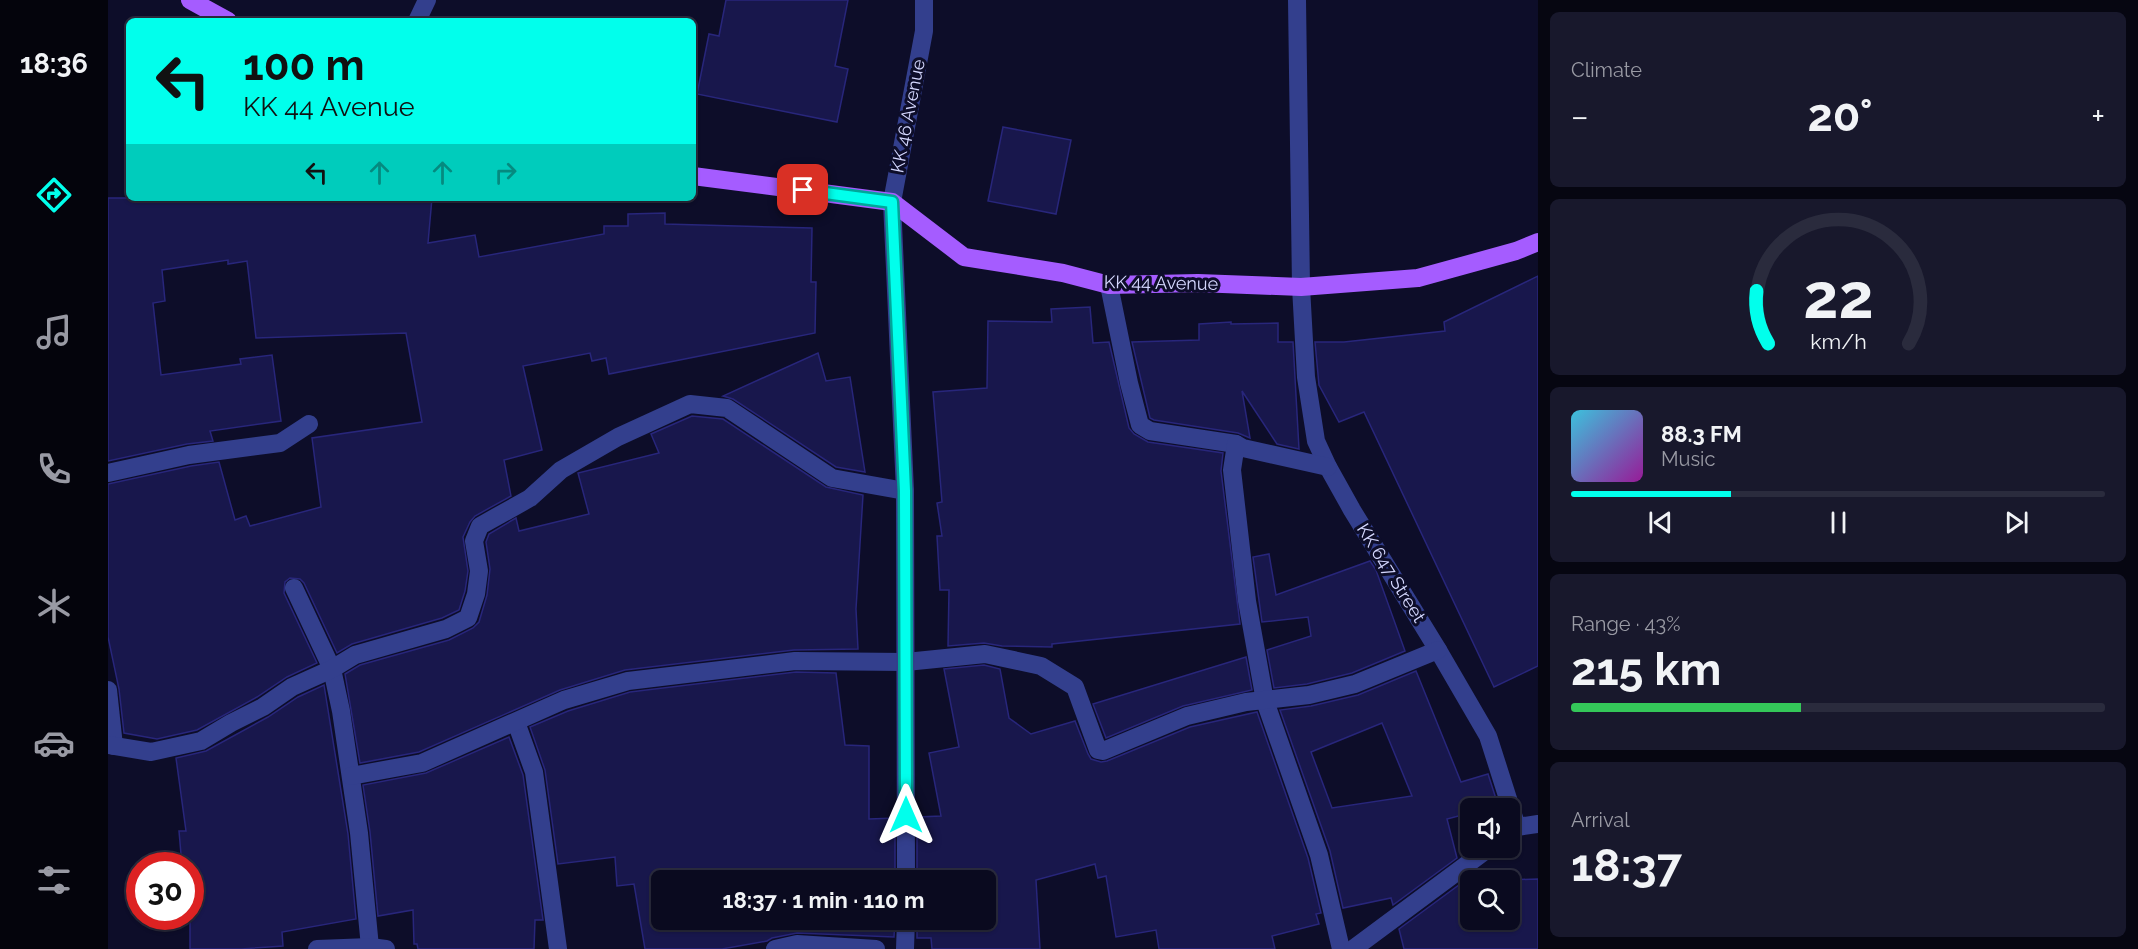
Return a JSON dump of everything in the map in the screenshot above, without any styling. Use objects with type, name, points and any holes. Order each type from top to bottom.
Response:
[{"type":"main road","points":[[190,0],[223,18]]},
{"type":"main road","name":"KK 44 Avenue","points":[[696,176],[892,202],[964,257],[1062,273],[1108,285],[1198,283],[1301,287],[1418,278],[1516,251],[1538,242]]},
{"type":"street","points":[[418,18],[427,0]]},
{"type":"street","name":"KK 46 Avenue","points":[[906,870],[905,491],[892,202],[924,31],[924,0]]},
{"type":"street","name":"KK 647 Street","points":[[1297,0],[1301,287],[1306,377],[1316,441],[1352,510],[1488,736],[1504,798]]},
{"type":"street","points":[[1108,285],[1140,425],[1150,431],[1236,444],[1242,448],[1328,467]]},
{"type":"street","points":[[108,690],[111,745],[151,752],[201,741],[263,707],[292,687],[356,655],[446,629],[468,618],[476,594],[479,571],[474,541],[480,526],[530,498],[561,470],[618,437],[690,404],[727,408],[832,478],[905,491]]},
{"type":"street","points":[[108,473],[189,455],[280,443],[309,424]]},
{"type":"street","points":[[1236,444],[1232,470],[1247,601],[1265,702],[1319,855],[1341,949]]},
{"type":"street","points":[[294,588],[332,669],[341,711],[378,948],[317,949]]},
{"type":"street","points":[[351,776],[422,763],[564,700],[628,681],[795,662],[906,662],[985,654],[1041,666],[1075,687],[1098,750],[1103,751],[1187,716],[1246,702],[1265,702],[1309,695],[1355,684],[1438,650]]},
{"type":"street","points":[[516,722],[534,772],[558,949]]},
{"type":"street","name":"KK 647 Street","points":[[1520,828],[1538,824]]},
{"type":"street","points":[[1353,949],[1476,858]]},
{"type":"street","points":[[905,949],[906,930]]},
{"type":"street","points":[[775,949],[797,944],[876,949]]},
{"type":"building","points":[[726,0],[848,0],[835,66],[848,69],[837,122],[697,94],[709,34],[719,36]]},
{"type":"building","points":[[1003,127],[1071,140],[1056,214],[988,201]]},
{"type":"building","points":[[108,198],[126,198],[126,201],[432,201],[428,243],[475,235],[479,257],[604,234],[604,226],[628,226],[628,214],[665,213],[665,224],[812,228],[811,282],[816,282],[815,333],[609,374],[606,358],[592,361],[590,353],[523,366],[542,450],[504,460],[511,496],[475,516],[470,522],[463,537],[468,571],[459,610],[442,618],[352,644],[337,653],[304,583],[300,579],[290,578],[285,582],[284,593],[317,663],[287,677],[257,697],[197,730],[157,739],[124,733],[119,689],[108,637],[108,484],[219,462],[235,520],[246,516],[250,526],[321,507],[312,438],[422,422],[406,333],[256,338],[247,261],[228,264],[228,260],[162,270],[165,301],[153,303],[161,375],[241,364],[240,359],[272,355],[281,421],[210,431],[213,441],[187,444],[108,461]]},
{"type":"building","points":[[1538,276],[1538,666],[1494,687],[1364,412],[1339,422],[1319,385],[1315,342],[1344,342],[1445,331],[1444,322]]},
{"type":"building","points":[[1090,307],[1093,343],[1109,342],[1129,428],[1134,434],[1148,442],[1223,453],[1221,471],[1240,624],[1052,644],[1052,647],[1002,646],[984,643],[948,646],[949,590],[940,590],[937,536],[942,536],[937,503],[942,502],[933,392],[987,388],[988,321],[1052,322],[1051,309]]},
{"type":"building","points":[[1231,322],[1231,324],[1278,323],[1278,342],[1293,342],[1299,449],[1277,444],[1242,391],[1250,438],[1238,433],[1150,418],[1132,342],[1199,340],[1199,324]]},
{"type":"building","points":[[818,353],[826,381],[850,377],[865,472],[836,467],[733,399],[723,396]]},
{"type":"building","points":[[692,416],[723,419],[826,487],[863,495],[856,609],[858,649],[794,650],[625,670],[560,690],[419,752],[360,763],[345,674],[360,665],[449,640],[473,628],[479,622],[487,595],[490,569],[486,542],[489,534],[516,518],[519,531],[589,514],[578,473],[659,453],[651,434]]},
{"type":"building","points":[[1269,554],[1276,595],[1370,561],[1376,570],[1405,651],[1352,673],[1307,684],[1274,688],[1267,650],[1311,636],[1308,617],[1262,622],[1253,557]]},
{"type":"building","points":[[1246,657],[1252,690],[1183,706],[1106,738],[1093,704]]},
{"type":"building","points":[[984,665],[1000,669],[1009,718],[1031,734],[1075,721],[1091,759],[1101,762],[1190,727],[1257,712],[1308,858],[1321,913],[1316,914],[1319,924],[1272,936],[1275,949],[1159,949],[1156,930],[1116,937],[1106,876],[1098,878],[1095,864],[1036,880],[1040,949],[932,949],[931,938],[917,938],[917,930],[996,930],[996,870],[917,870],[917,817],[941,816],[929,753],[959,747],[944,669]]},
{"type":"building","points":[[1416,671],[1461,782],[1488,774],[1496,798],[1460,798],[1460,816],[1447,819],[1457,858],[1393,905],[1391,898],[1343,908],[1330,851],[1280,710],[1311,706],[1358,695]],"holes":[[[1382,723],[1412,796],[1332,808],[1311,752]]]},
{"type":"building","points":[[796,672],[836,673],[845,745],[869,746],[869,819],[895,818],[895,870],[651,870],[651,930],[894,930],[894,937],[797,933],[722,949],[645,949],[634,884],[617,886],[615,857],[558,864],[545,770],[530,727],[568,711],[630,692]]},
{"type":"building","points":[[324,685],[348,834],[356,919],[282,932],[283,946],[190,949],[190,930],[204,930],[204,852],[181,852],[179,831],[186,831],[176,758],[206,751],[268,717],[298,697]]},
{"type":"building","points":[[509,737],[523,775],[543,920],[535,920],[534,949],[418,949],[417,944],[414,944],[413,910],[378,916],[363,785],[426,773]]},
{"type":"building","points":[[1538,879],[1538,949],[1404,949],[1399,929],[1460,884],[1460,930],[1520,930],[1520,880]]},
{"type":"route","points":[[803,190],[892,202],[905,491],[906,815]]}]
